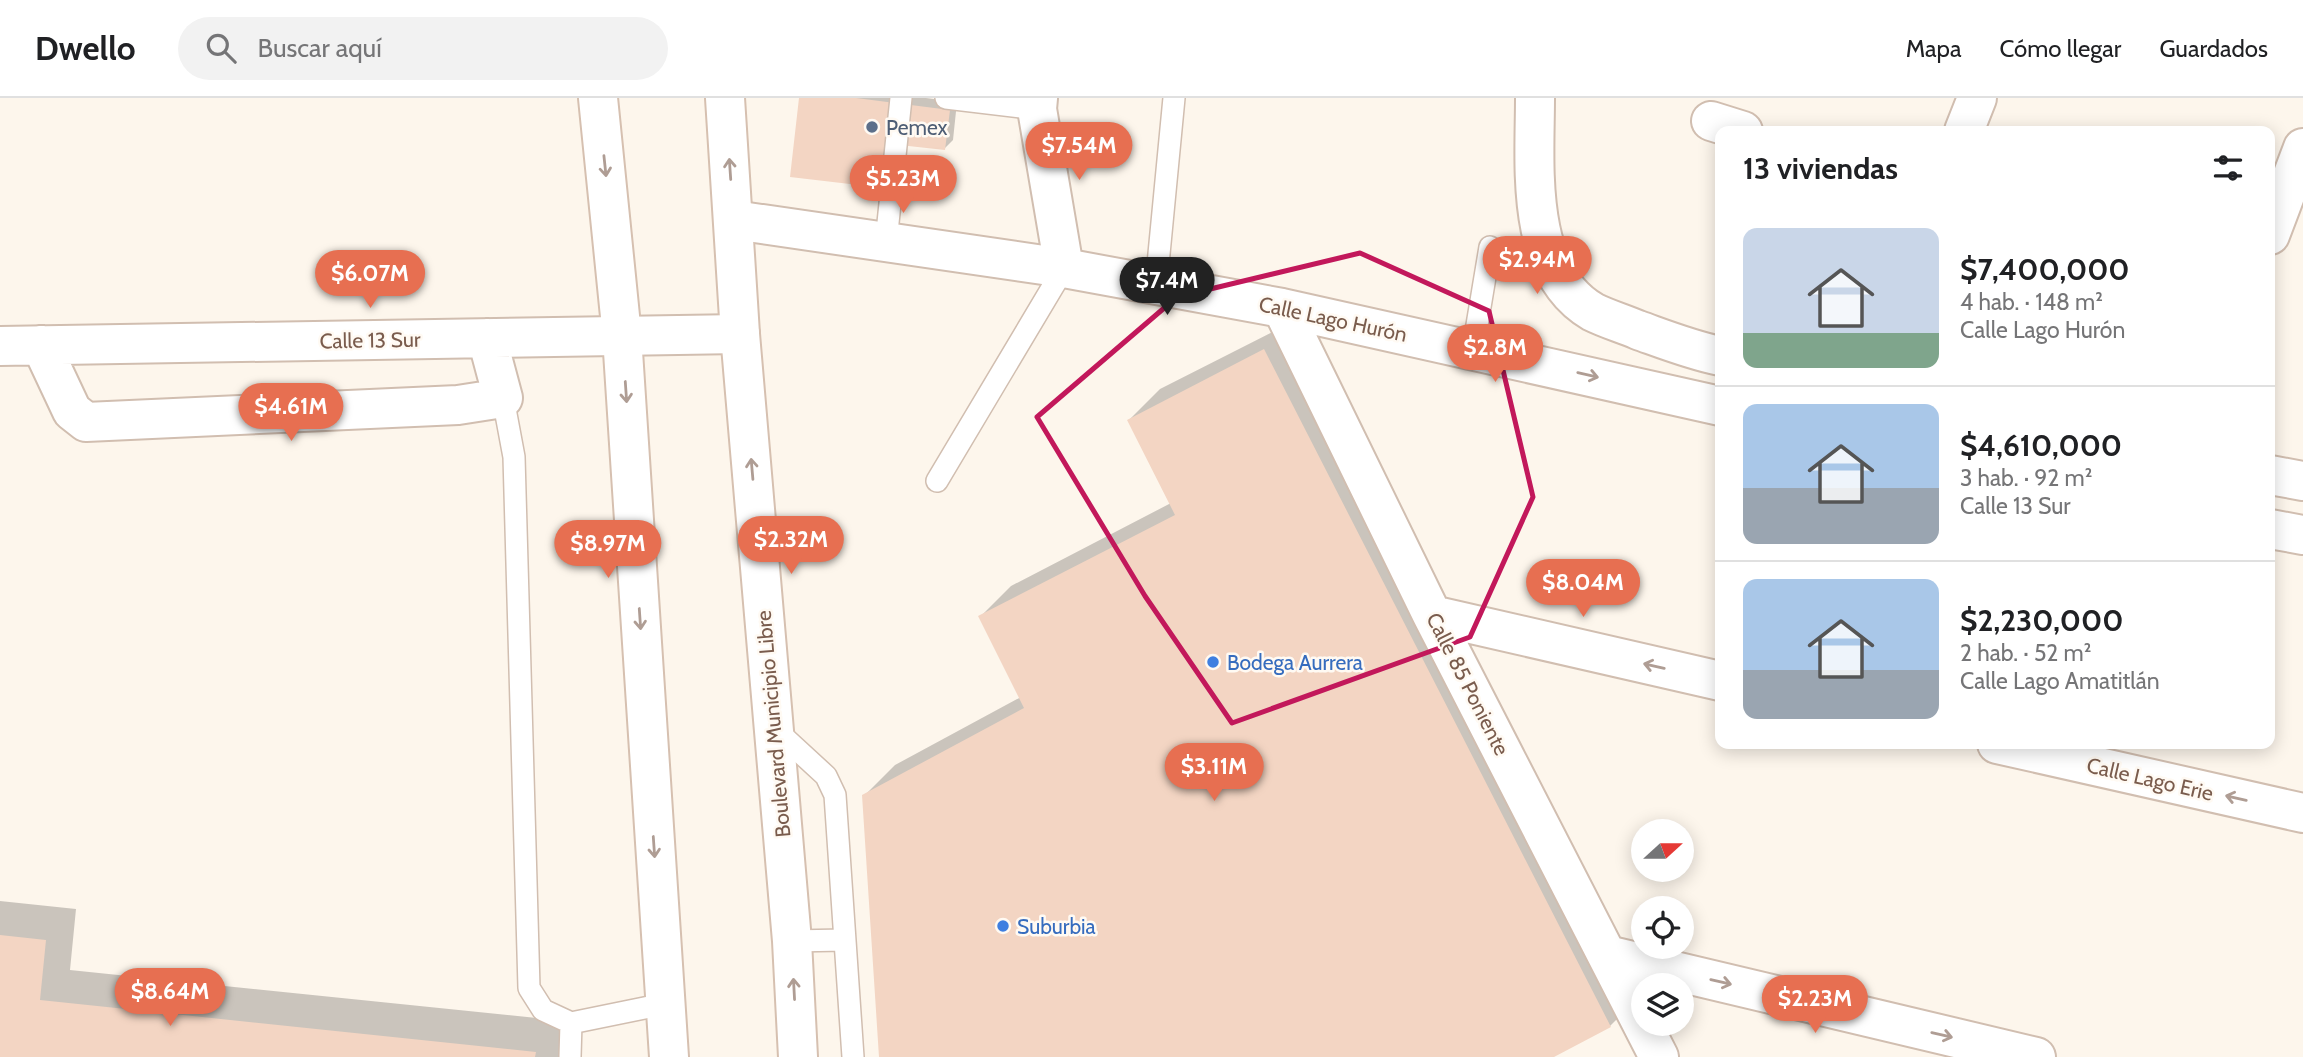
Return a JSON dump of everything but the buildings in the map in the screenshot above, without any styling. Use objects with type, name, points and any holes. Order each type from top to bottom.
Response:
[{"type":"street","points":[[598,98],[622,336],[669,1057]]},
{"type":"street","name":"Boulevard Municipio Libre","points":[[725,98],[740,334],[792,942],[797,1057]]},
{"type":"street","points":[[1535,98],[1536,204],[1541,235],[1553,265],[1571,293],[1592,311],[1690,350],[1715,355]]},
{"type":"street","points":[[1966,126],[1977,98]]},
{"type":"street","points":[[1038,104],[1064,268]]},
{"type":"street","points":[[2275,222],[2303,148]]},
{"type":"street","name":"Calle Lago Hurón","points":[[734,220],[1064,268],[1282,308],[1715,405]]},
{"type":"street","name":"Calle 85 Poniente","points":[[1282,308],[1432,615],[1659,1057]]},
{"type":"street","name":"Calle 13 Sur","points":[[0,346],[740,334]]},
{"type":"street","points":[[41,345],[72,411],[86,422],[457,405],[503,398],[487,338]]},
{"type":"street","points":[[2275,476],[2303,481]]},
{"type":"street","points":[[2275,530],[2303,535]]},
{"type":"street","points":[[1432,615],[1715,680]]},
{"type":"street","name":"Calle Lago Erie","points":[[2019,749],[2303,813]]},
{"type":"street","points":[[1607,955],[2036,1057]]},
{"type":"lane","points":[[886,242],[901,98]]},
{"type":"lane","points":[[946,98],[1038,104]]},
{"type":"lane","points":[[1156,285],[1174,98]]},
{"type":"lane","points":[[1473,349],[1490,247]]},
{"type":"lane","points":[[937,481],[1064,268]]},
{"type":"lane","points":[[503,398],[514,457],[529,988],[543,1010],[571,1023],[664,1004]]},
{"type":"lane","points":[[774,729],[826,776],[835,795],[853,1057]]},
{"type":"lane","points":[[792,942],[844,940]]},
{"type":"lane","points":[[570,1057],[571,1023]]},
{"type":"highlighted area","points":[[1360,253],[1489,311],[1533,497],[1470,637],[1232,723],[1145,596],[1037,417],[1177,297]]},
{"type":"place","name":"Pemex","points":[[872,127]]},
{"type":"place","name":"Bodega Aurrera","points":[[1213,662]]},
{"type":"place","name":"Suburbia","points":[[1003,926]]}]
